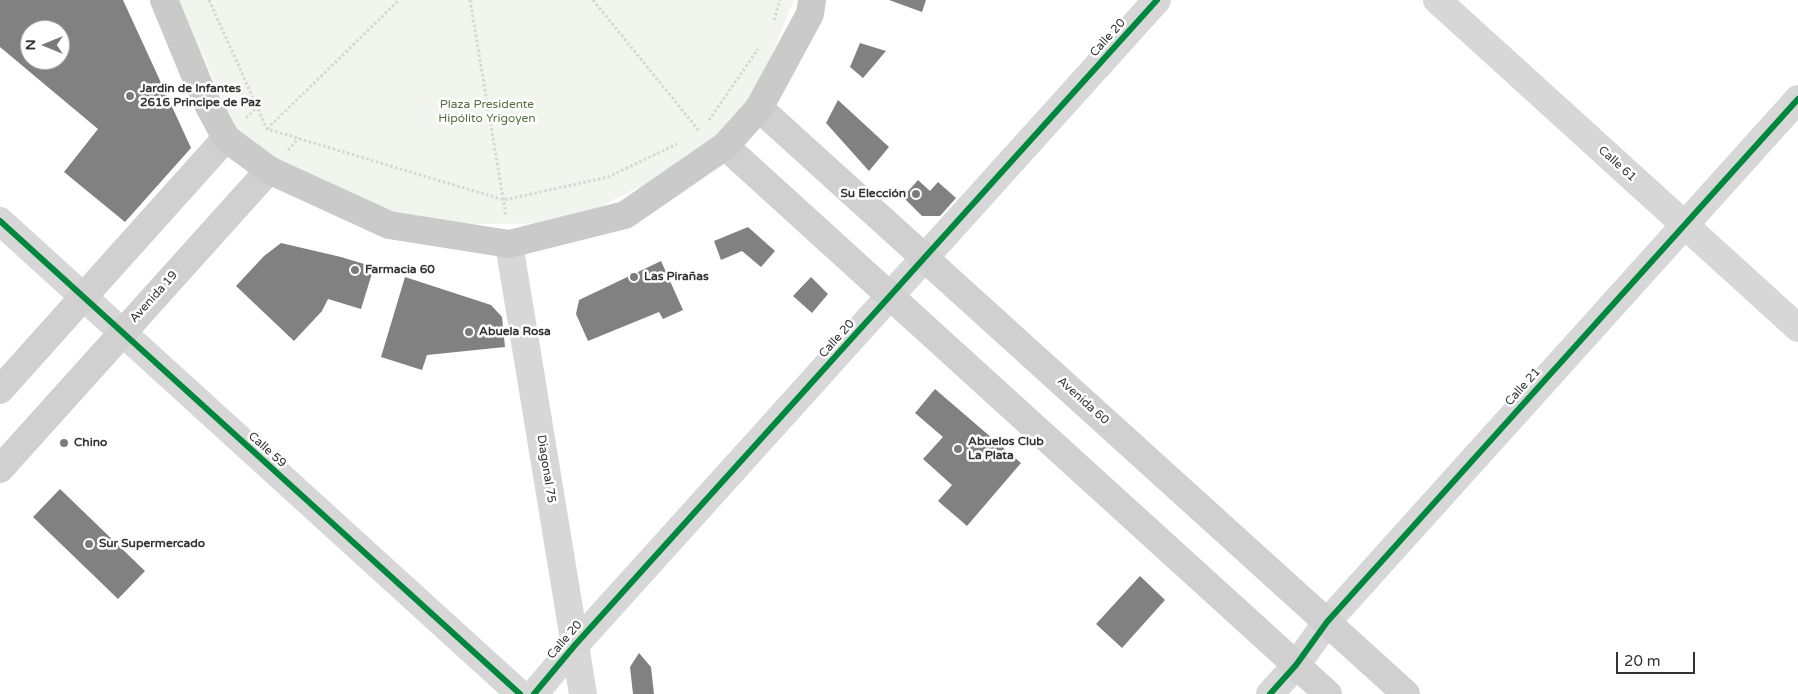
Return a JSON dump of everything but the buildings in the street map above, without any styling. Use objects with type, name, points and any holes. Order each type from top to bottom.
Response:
[{"type":"main road","points":[[164,0],[204,98],[226,138],[268,170],[389,225],[509,244],[625,215],[725,146],[760,108],[810,14],[812,0]]},
{"type":"main road","name":"Avenida 60","points":[[760,108],[1406,694]]},
{"type":"main road","points":[[0,390],[226,138]]},
{"type":"main road","points":[[725,146],[1328,694]]},
{"type":"main road","name":"Avenida 19","points":[[0,469],[268,170]]},
{"type":"street","name":"Calle 20","points":[[534,694],[575,646],[1157,0]]},
{"type":"street","name":"Calle 61","points":[[1437,0],[1798,328]]},
{"type":"street","name":"Calle 21","points":[[1270,694],[1296,665],[1327,622],[1798,99]]},
{"type":"street","name":"Calle 59","points":[[0,221],[520,694]]},
{"type":"street","name":"Diagonal 75","points":[[509,244],[583,694]]},
{"type":"path","points":[[209,0],[267,129],[504,200],[608,177],[684,141]]},
{"type":"path","points":[[267,129],[399,0]]},
{"type":"path","points":[[470,0],[504,200],[509,244]]},
{"type":"path","points":[[594,0],[700,133]]},
{"type":"path","points":[[772,29],[780,0]]},
{"type":"path","points":[[692,137],[700,133],[761,45]]},
{"type":"green space","name":"Plaza Presidente Hipólito Yrigoyen","points":[[179,0],[794,0],[752,103],[702,156],[568,223],[414,225],[285,177],[234,127]]},
{"type":"cycle path","points":[[534,694],[575,645],[1157,0]]},
{"type":"cycle path","points":[[1270,694],[1296,665],[1327,622],[1798,99]]},
{"type":"cycle path","points":[[0,221],[520,694]]},
{"type":"place","name":"Jardin de Infantes 2616 Principe de Paz","points":[[130,96]]},
{"type":"place","name":"Su Elección","points":[[916,194]]},
{"type":"place","name":"Farmacia 60","points":[[355,270]]},
{"type":"place","name":"Las Pirañas","points":[[634,277]]},
{"type":"place","name":"Abuela Rosa","points":[[469,332]]},
{"type":"place","name":"Chino","points":[[64,443]]},
{"type":"place","name":"Abuelos Club La Plata","points":[[958,449]]},
{"type":"place","name":"Sur Supermercado","points":[[89,544]]}]
